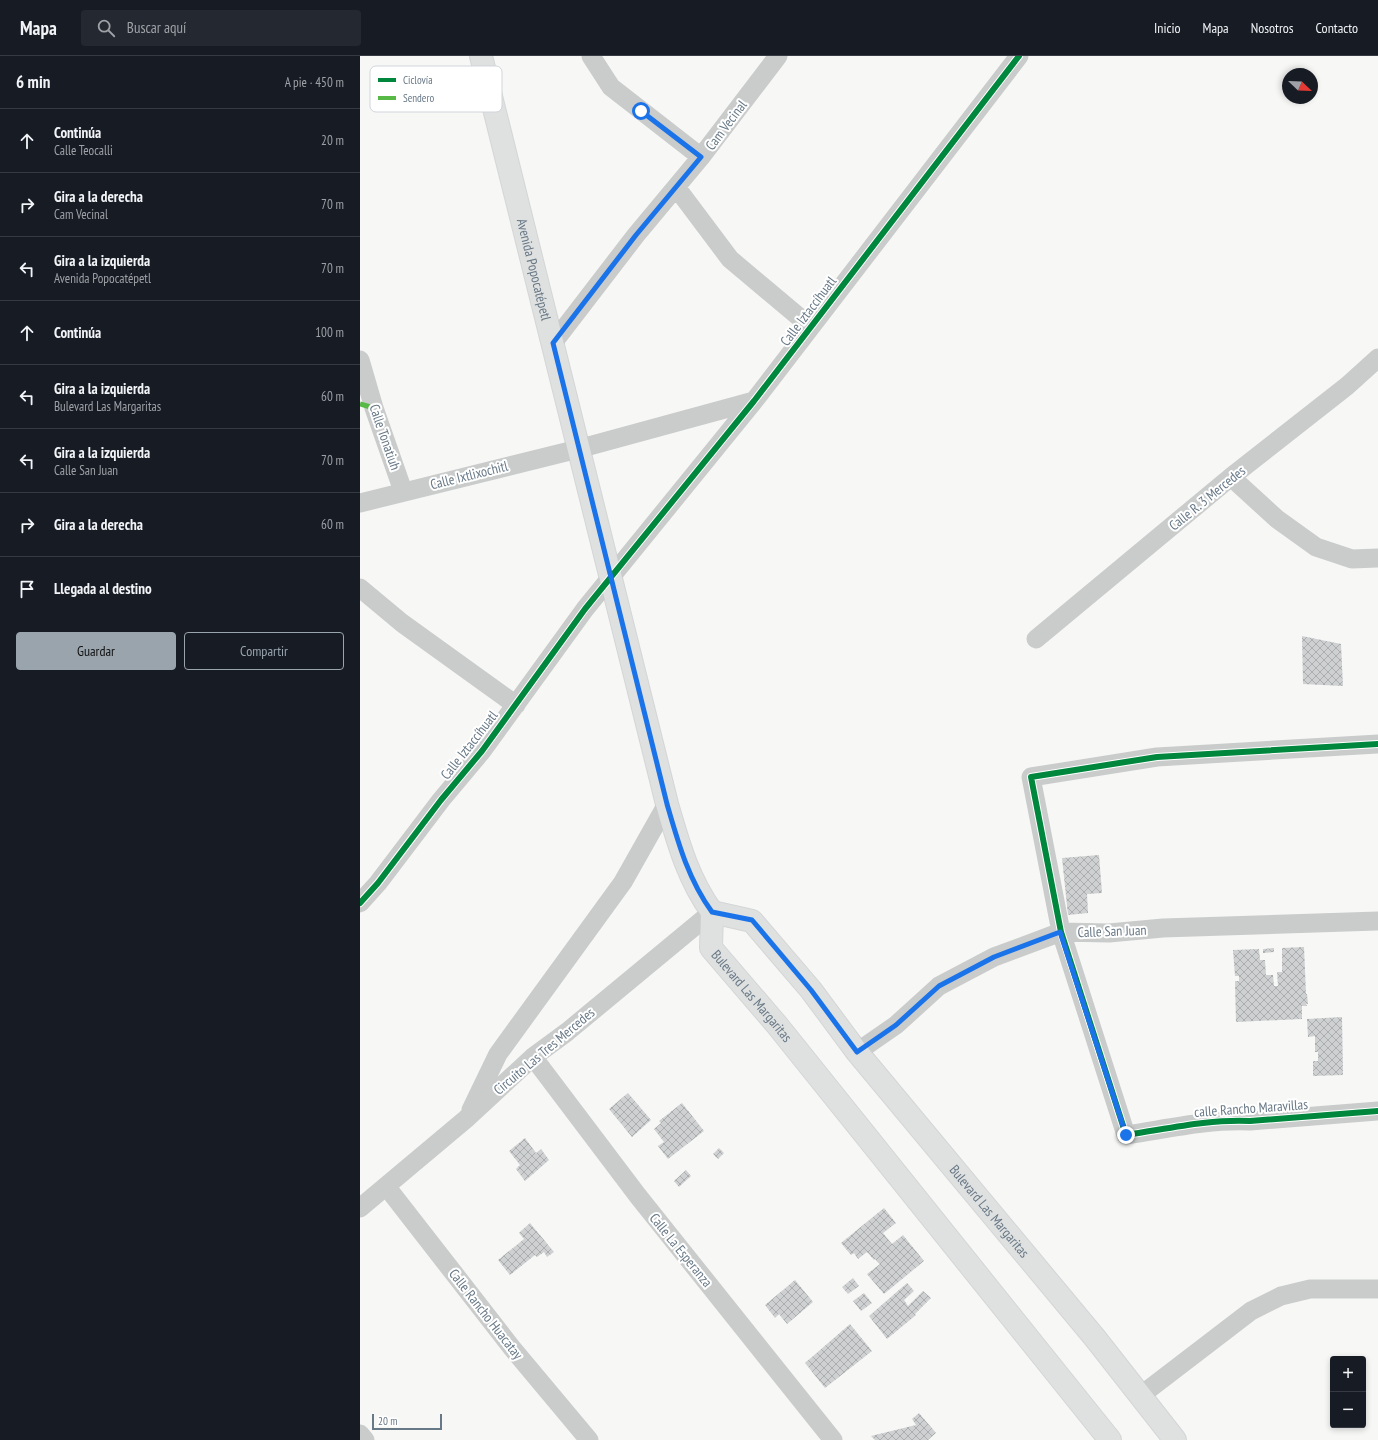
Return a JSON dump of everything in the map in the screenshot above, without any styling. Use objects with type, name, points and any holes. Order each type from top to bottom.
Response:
[{"type":"main road","name":"Avenida Popocatépetl","points":[[482,56],[484,66]]},
{"type":"main road","name":"Avenida Popocatépetl","points":[[496,112],[667,804],[684,861],[702,898],[712,912]]},
{"type":"main road","name":"Bulevard Las Margaritas","points":[[1110,1440],[777,1025],[711,948],[712,912],[752,920],[811,990],[857,1052],[1095,1338],[1175,1440]]},
{"type":"street","points":[[591,56],[611,87],[701,157]]},
{"type":"street","name":"Cam Vecinal","points":[[553,343],[636,235],[701,157],[778,56]]},
{"type":"street","name":"Calle Iztaccíhuatl","points":[[360,903],[378,883],[441,800],[482,751],[611,575],[754,401],[1019,56]]},
{"type":"street","points":[[676,187],[730,259],[812,327]]},
{"type":"street","name":"Calle R. 3 Mercedes","points":[[1036,640],[1232,477],[1347,386],[1378,358]]},
{"type":"street","name":"Calle Tonatiuh","points":[[360,360],[374,408],[403,491]]},
{"type":"street","name":"Calle Ixtlixochitl","points":[[360,503],[403,491],[578,449],[754,401]]},
{"type":"street","points":[[1232,477],[1277,519],[1316,547],[1352,559],[1378,558]]},
{"type":"street","points":[[360,588],[402,623],[516,705]]},
{"type":"street","points":[[1060,932],[1031,777],[1157,757],[1378,744]]},
{"type":"street","points":[[466,1119],[498,1054],[623,882],[667,804]]},
{"type":"street","name":"Circuito Las Tres Mercedes","points":[[360,1208],[466,1119],[533,1057],[567,1032],[712,912]]},
{"type":"street","name":"Calle San Juan","points":[[857,1052],[896,1025],[939,986],[994,957],[1060,932],[1109,933],[1163,928],[1378,921]]},
{"type":"street","name":"calle Rancho Maravillas","points":[[1060,932],[1126,1135],[1211,1122],[1232,1120],[1250,1121],[1378,1111]]},
{"type":"street","name":"Calle La Esperanza","points":[[533,1057],[638,1196],[833,1440]]},
{"type":"street","name":"Calle Rancho Huacatay","points":[[386,1186],[512,1348],[589,1440]]},
{"type":"street","points":[[1140,1396],[1251,1311],[1281,1296],[1310,1289],[1378,1289]]},
{"type":"street","points":[[360,1434],[365,1440]]},
{"type":"building","points":[[1302,636],[1341,644],[1343,686],[1303,684]]},
{"type":"building","points":[[1099,855],[1102,893],[1087,894],[1088,913],[1068,915],[1062,858]]},
{"type":"building","points":[[1304,947],[1306,994],[1308,1004],[1306,1004],[1307,1006],[1302,1006],[1302,1019],[1236,1022],[1235,981],[1239,981],[1239,976],[1235,976],[1233,950],[1259,949],[1260,960],[1265,960],[1266,975],[1273,975],[1274,986],[1278,986],[1277,972],[1282,972],[1282,948]]},
{"type":"building","points":[[1274,948],[1274,952],[1263,953],[1263,949]]},
{"type":"building","points":[[1342,1017],[1343,1075],[1313,1076],[1313,1061],[1318,1061],[1318,1052],[1315,1052],[1315,1036],[1308,1037],[1307,1019]]},
{"type":"building","points":[[628,1093],[651,1120],[632,1137],[609,1109]]},
{"type":"building","points":[[682,1103],[704,1131],[668,1159],[658,1146],[664,1142],[654,1129],[661,1123],[659,1121]]},
{"type":"building","points":[[525,1138],[536,1153],[541,1149],[549,1160],[525,1181],[516,1169],[520,1165],[509,1151]]},
{"type":"building","points":[[719,1148],[724,1153],[718,1159],[713,1154]]},
{"type":"building","points":[[686,1170],[691,1176],[679,1187],[674,1181]]},
{"type":"building","points":[[884,1208],[896,1223],[883,1233],[892,1244],[903,1235],[924,1261],[884,1294],[867,1274],[880,1264],[867,1252],[858,1259],[854,1253],[851,1255],[841,1243]]},
{"type":"building","points":[[530,1223],[554,1252],[547,1257],[544,1252],[537,1257],[535,1255],[510,1275],[498,1260],[524,1239],[519,1233]]},
{"type":"building","points":[[853,1278],[859,1286],[848,1294],[842,1287]]},
{"type":"building","points":[[795,1280],[813,1302],[787,1324],[779,1314],[775,1318],[765,1305]]},
{"type":"building","points":[[907,1283],[914,1291],[904,1300],[908,1306],[923,1291],[931,1298],[915,1314],[916,1315],[887,1339],[869,1316]]},
{"type":"building","points":[[864,1293],[872,1303],[861,1311],[853,1301]]},
{"type":"building","points":[[850,1324],[872,1351],[825,1388],[805,1363]]},
{"type":"building","points":[[919,1413],[936,1433],[928,1440],[875,1440],[871,1436],[916,1425],[912,1419]]},
{"type":"marked path","points":[[360,404],[374,408]]},
{"type":"cycle path","points":[[360,903],[378,883],[441,800],[482,751],[585,609],[754,401],[1019,56]]},
{"type":"cycle path","points":[[1378,744],[1157,757],[1031,777],[1061,932],[1126,1135],[1203,1123],[1250,1121],[1378,1111]]},
{"type":"route","points":[[641,111],[701,157],[636,235],[553,343],[667,804],[684,861],[702,898],[712,912],[752,920],[811,990],[857,1052],[896,1025],[939,986],[994,957],[1060,932],[1126,1135]]}]
